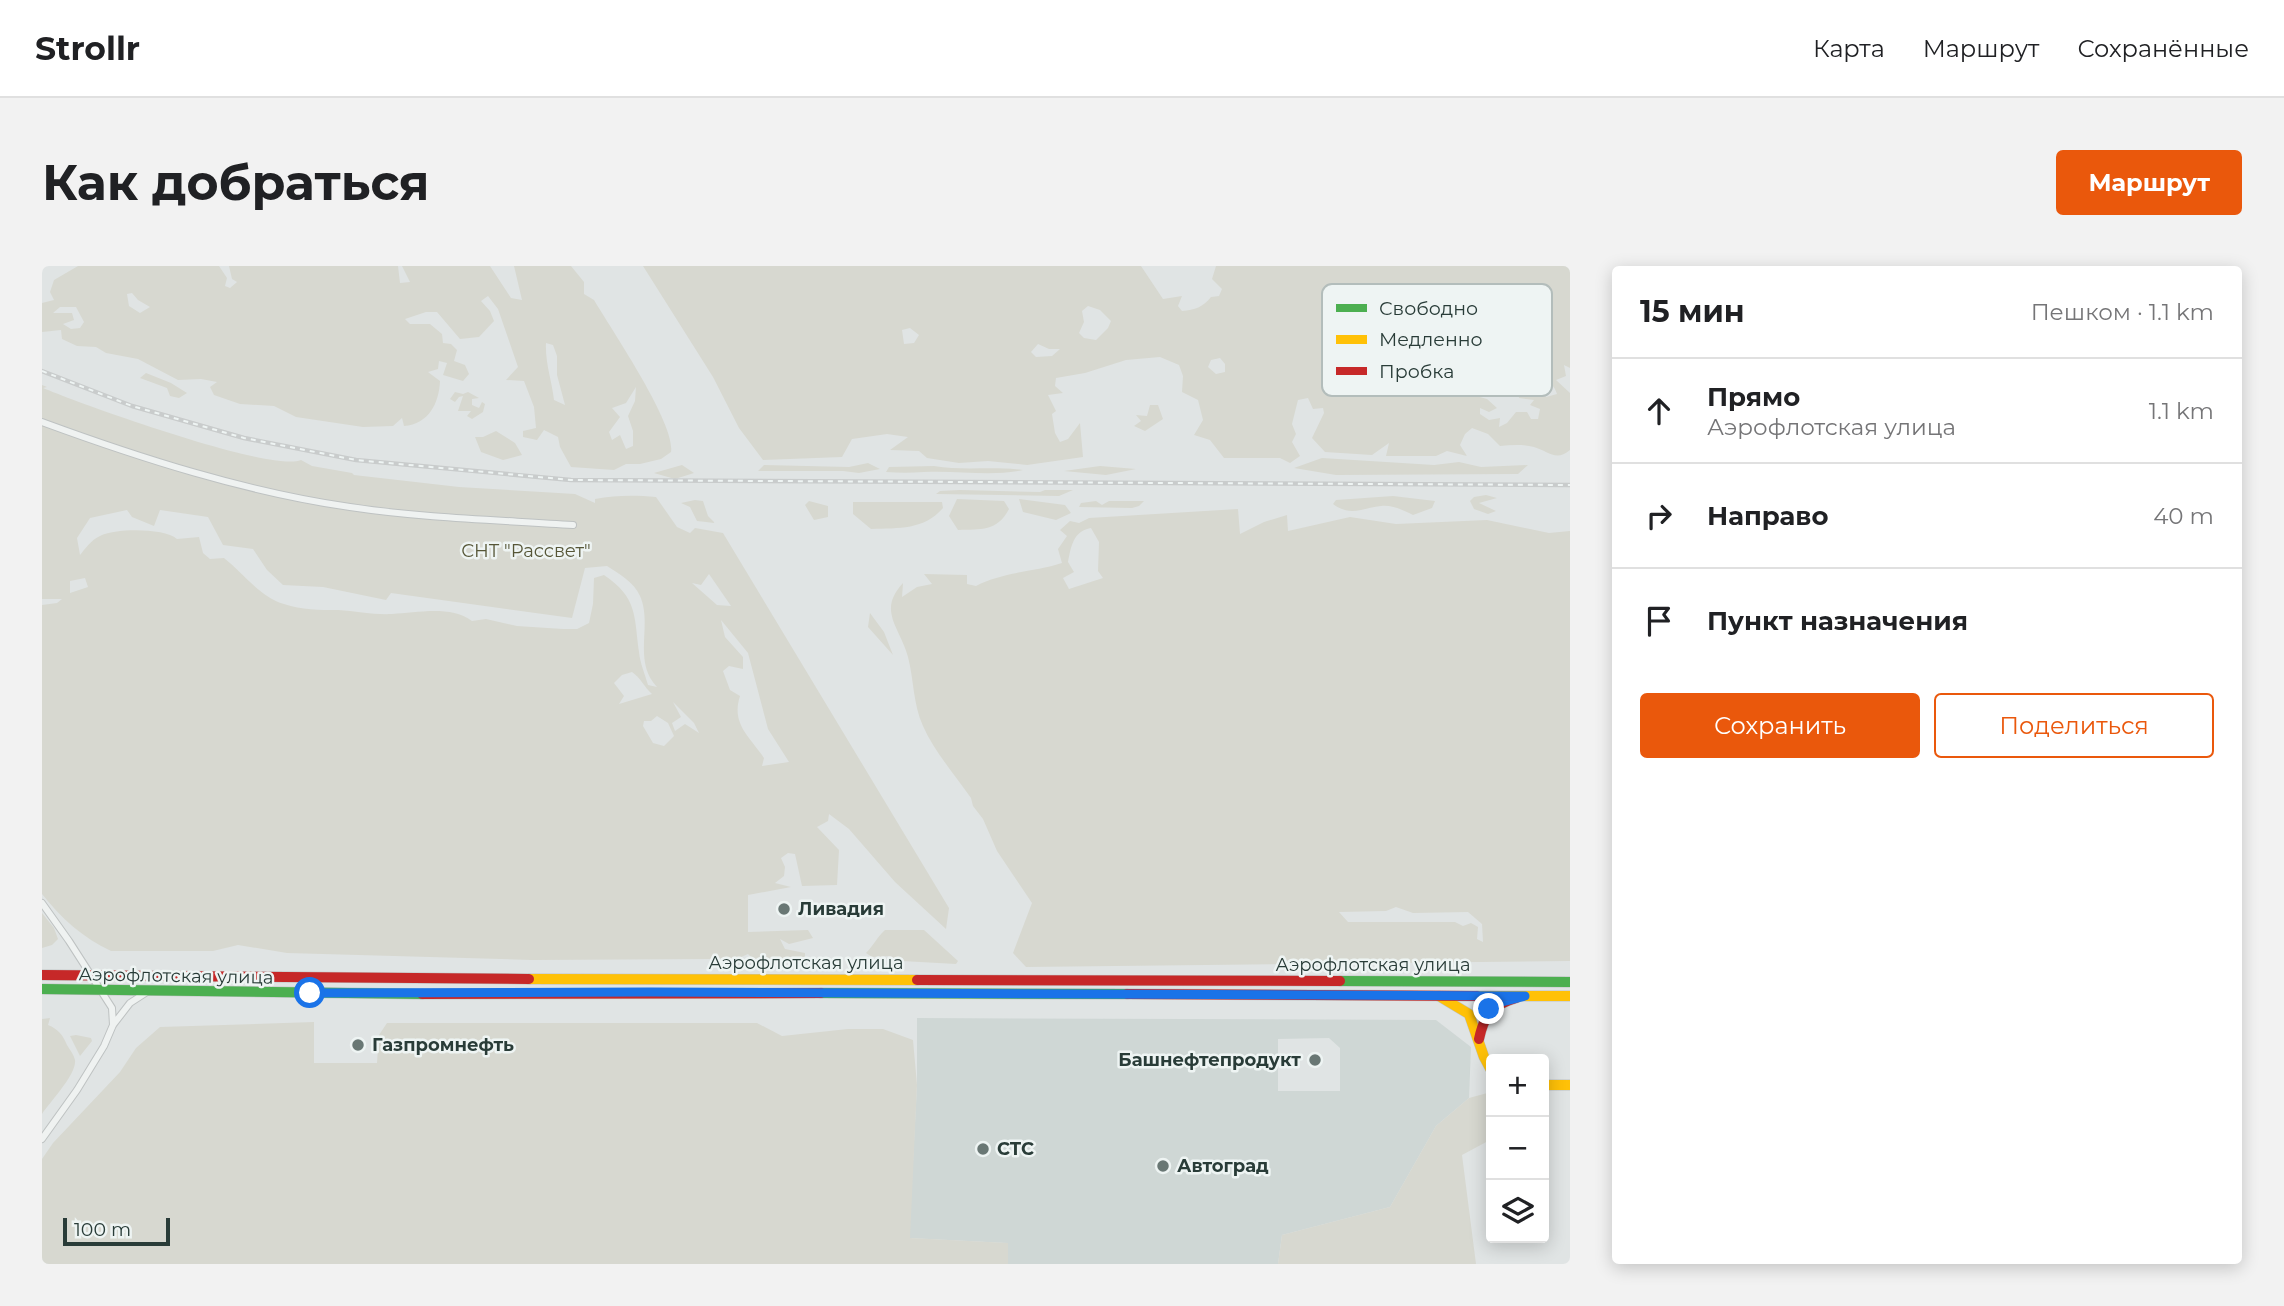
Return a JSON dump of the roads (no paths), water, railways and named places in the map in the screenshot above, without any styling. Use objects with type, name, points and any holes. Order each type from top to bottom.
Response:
[{"type":"main road","name":"Аэрофлотская улица","points":[[42,975],[1570,982]]},
{"type":"main road","name":"Аэрофлотская улица","points":[[42,989],[147,992],[1570,996]]},
{"type":"main road","points":[[1439,996],[1469,1014],[1486,1060]]},
{"type":"main road","points":[[1479,1040],[1489,1009],[1498,1003],[1525,996]]},
{"type":"main road","points":[[1549,1085],[1570,1085]]},
{"type":"street","points":[[42,422],[116,449],[212,476],[346,506],[573,524]]},
{"type":"street","points":[[42,903],[112,1008],[113,1025]]},
{"type":"street","points":[[42,1139],[77,1090],[104,1046],[113,1025],[130,1003],[147,992]]},
{"type":"railway","points":[[42,371],[132,406],[244,438],[356,460],[571,480],[1570,485]]},
{"type":"place","name":"Ливадия","points":[[784,909]]},
{"type":"place","name":"Газпромнефть","points":[[358,1045]]},
{"type":"place","name":"Башнефтепродукт","points":[[1315,1060]]},
{"type":"place","name":"СТС","points":[[983,1149]]},
{"type":"place","name":"Автоград","points":[[1163,1166]]},
{"type":"park label","name":"СНТ \"Рассвет\"","points":[[526,551]]}]
